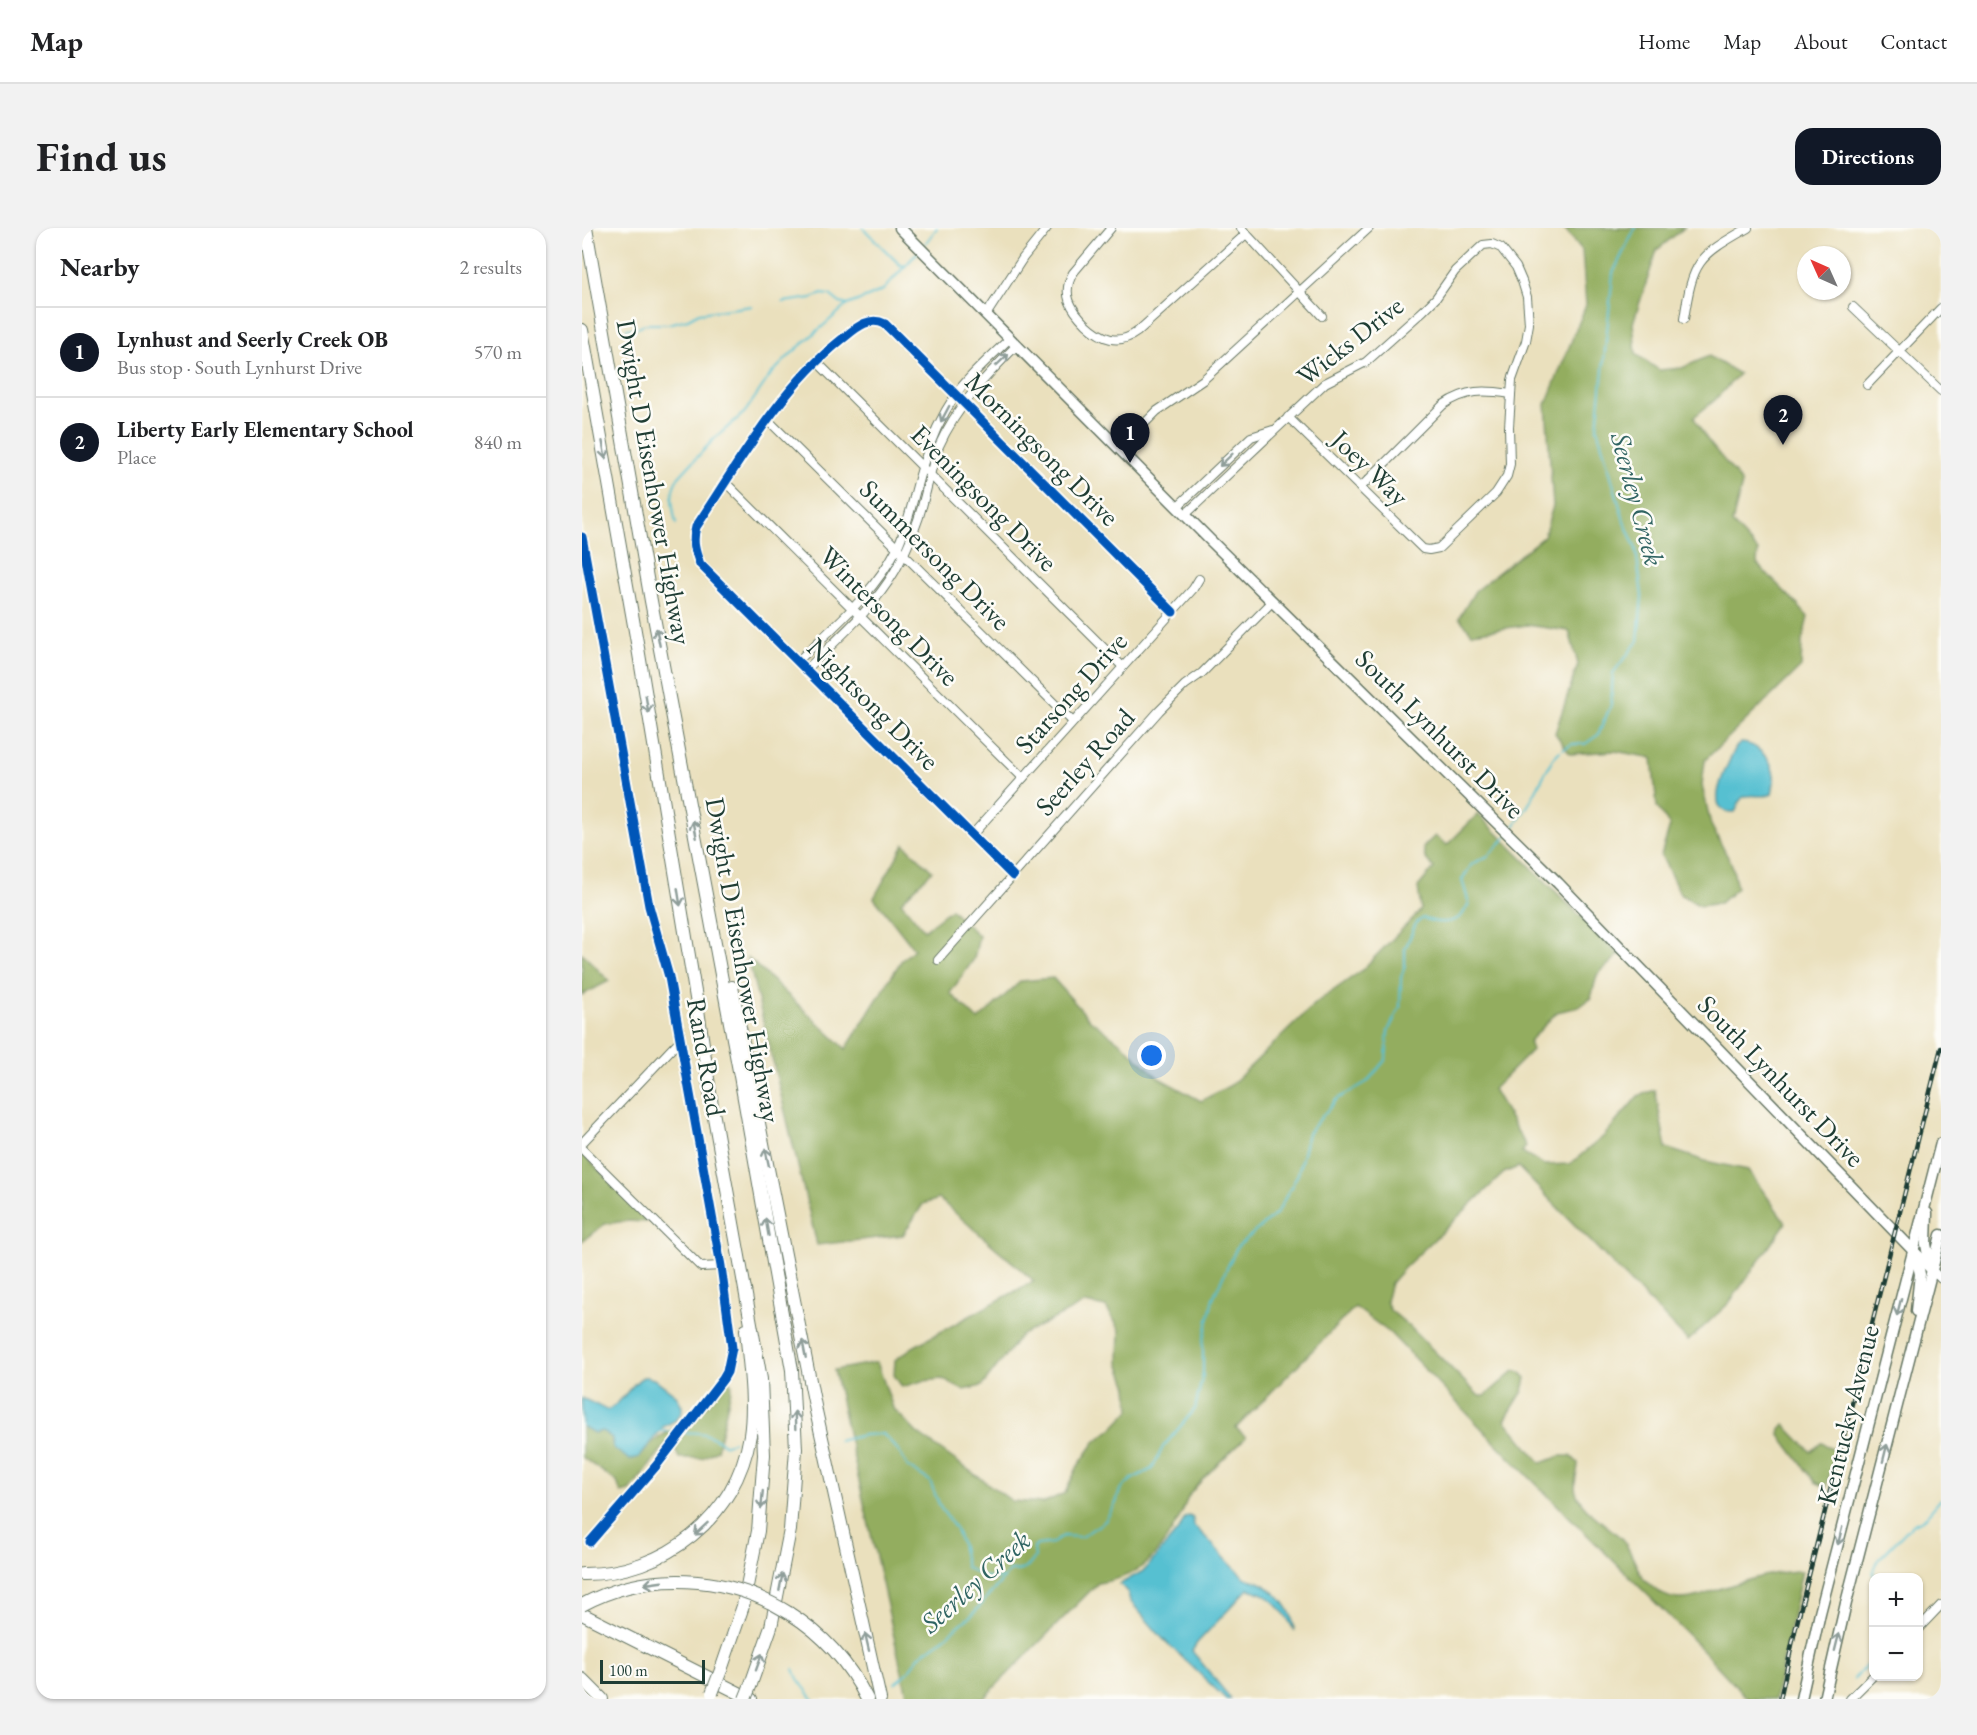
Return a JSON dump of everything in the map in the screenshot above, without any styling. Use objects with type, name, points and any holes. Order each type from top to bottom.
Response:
[{"type":"highway","name":"Dwight D Eisenhower Highway","points":[[585,228],[651,601],[783,1315],[794,1399],[796,1449],[790,1530],[771,1627],[745,1699]]},
{"type":"highway","name":"Dwight D Eisenhower Highway","points":[[582,330],[635,628],[714,1115],[761,1379],[764,1430],[763,1480],[758,1531],[749,1581],[736,1626],[710,1697]]},
{"type":"highway","points":[[702,869],[733,992],[816,1411],[880,1699]]},
{"type":"highway","points":[[582,1574],[605,1573],[636,1567],[678,1547],[714,1515],[737,1478],[747,1447],[751,1409],[739,1255]]},
{"type":"highway","points":[[582,1605],[621,1589],[664,1581],[718,1584],[744,1591],[769,1601],[814,1630],[833,1648],[856,1679],[867,1699]]},
{"type":"highway","points":[[582,1614],[751,1699]]},
{"type":"highway","points":[[582,1679],[602,1699]]},
{"type":"main road","name":"South Lynhurst Drive","points":[[900,228],[1515,839],[1932,1270]]},
{"type":"main road","name":"Kentucky Avenue","points":[[1803,1698],[1820,1613],[1941,1143]]},
{"type":"main road","points":[[1925,1204],[1928,1219],[1926,1250],[1932,1270]]},
{"type":"main road","name":"Kentucky Avenue","points":[[1824,1699],[1846,1603],[1941,1235]]},
{"type":"main road","points":[[1913,1250],[1919,1267],[1916,1312],[1919,1321]]},
{"type":"street","points":[[986,315],[1023,258],[1047,228]]},
{"type":"street","points":[[1111,228],[1073,273],[1067,291],[1069,303],[1074,312],[1096,333],[1112,340],[1127,338],[1137,332],[1243,231],[1322,316]]},
{"type":"street","points":[[1114,441],[1143,425],[1160,409],[1203,380],[1369,228]]},
{"type":"street","points":[[1684,319],[1691,279],[1698,265],[1706,255],[1722,243],[1748,228]]},
{"type":"street","name":"Wicks Drive","points":[[1182,510],[1251,437],[1275,429],[1325,383],[1366,362],[1424,311],[1455,271],[1483,245],[1492,244],[1501,248],[1516,267],[1527,297],[1529,324],[1526,341],[1512,380],[1511,394]]},
{"type":"street","points":[[1853,307],[1941,391]]},
{"type":"street","points":[[1867,385],[1941,308]]},
{"type":"street","name":"Morningsong Drive","points":[[816,361],[868,321],[878,320],[885,324],[1173,612]]},
{"type":"street","points":[[798,661],[853,609],[881,575],[897,547],[910,514],[922,466],[935,434],[956,394],[1013,342]]},
{"type":"street","points":[[806,670],[860,616],[894,573],[916,528],[930,473],[951,422],[964,402],[1013,342]]},
{"type":"street","points":[[726,483],[767,420],[793,385],[816,361]]},
{"type":"street","name":"Eveningsong Drive","points":[[816,361],[1122,666]]},
{"type":"street","points":[[1360,488],[1443,405],[1456,396],[1473,391],[1511,394]]},
{"type":"street","name":"Joey Way","points":[[1288,417],[1423,549],[1429,550],[1439,548],[1453,536],[1496,493],[1507,476],[1510,464],[1511,394]]},
{"type":"street","name":"Summersong Drive","points":[[767,420],[1073,722]]},
{"type":"street","points":[[1129,456],[1143,425]]},
{"type":"street","name":"Nightsong Drive","points":[[726,483],[693,535],[700,564],[1013,876]]},
{"type":"street","name":"Wintersong Drive","points":[[726,483],[1023,778]]},
{"type":"street","name":"Rand Road","points":[[582,537],[649,906],[664,957],[680,1040],[721,1266],[732,1348],[727,1372],[656,1466],[590,1542]]},
{"type":"street","name":"Starsong Drive","points":[[972,835],[1173,612],[1199,579]]},
{"type":"street","name":"Seerley Road","points":[[938,960],[1159,711],[1202,673],[1273,601]]},
{"type":"street","points":[[582,1143],[680,1040]]},
{"type":"street","points":[[582,1149],[701,1266],[721,1266]]},
{"type":"street","name":"South Lynhurst Drive","points":[[1932,1270],[1941,1279]]},
{"type":"street","points":[[1920,1627],[1941,1605]]},
{"type":"street","points":[[1850,1699],[1869,1680]]},
{"type":"green space","points":[[1564,228],[1684,228],[1657,250],[1633,323],[1636,354],[1659,370],[1682,368],[1709,356],[1739,374],[1715,400],[1694,417],[1704,435],[1742,484],[1732,523],[1758,551],[1757,564],[1808,617],[1802,641],[1801,667],[1705,760],[1702,785],[1711,825],[1732,865],[1737,888],[1720,903],[1700,906],[1680,894],[1661,855],[1670,826],[1657,807],[1652,758],[1615,751],[1570,754],[1555,733],[1578,664],[1569,631],[1527,625],[1472,633],[1459,618],[1475,591],[1544,536],[1553,506],[1546,404],[1586,305],[1582,250]]},
{"type":"green space","points":[[1478,814],[1619,955],[1597,975],[1591,998],[1579,1007],[1557,1012],[1529,1042],[1532,1050],[1493,1089],[1526,1146],[1522,1152],[1544,1165],[1570,1164],[1604,1136],[1638,1096],[1655,1090],[1666,1148],[1705,1161],[1748,1170],[1786,1223],[1729,1303],[1688,1341],[1518,1167],[1504,1173],[1404,1268],[1391,1283],[1386,1301],[1390,1310],[1479,1396],[1485,1396],[1514,1371],[1520,1372],[1526,1378],[1523,1391],[1505,1420],[1542,1463],[1560,1456],[1571,1456],[1578,1463],[1575,1485],[1580,1501],[1622,1539],[1641,1575],[1659,1593],[1684,1599],[1762,1576],[1802,1571],[1775,1699],[1748,1699],[1689,1636],[1509,1457],[1390,1333],[1355,1307],[1236,1428],[1246,1437],[1190,1494],[1171,1533],[1147,1563],[1126,1576],[1098,1583],[983,1699],[908,1699],[834,1370],[877,1362],[893,1408],[917,1433],[1012,1501],[1043,1503],[1065,1493],[1078,1466],[1095,1442],[1113,1428],[1130,1410],[1128,1387],[1119,1363],[1120,1330],[1106,1307],[1085,1303],[1020,1336],[982,1386],[963,1390],[942,1379],[902,1387],[894,1375],[895,1360],[913,1347],[1034,1281],[939,1199],[923,1204],[903,1235],[817,1245],[748,958],[846,1049],[901,961],[914,949],[874,898],[904,844],[932,871],[901,902],[924,930],[951,909],[979,936],[974,959],[950,993],[978,1020],[1021,981],[1053,978],[1090,1020],[1121,1043],[1159,1078],[1201,1101],[1231,1085],[1317,1002],[1361,971],[1421,910],[1418,887],[1434,868],[1425,858],[1423,847],[1435,836],[1447,845]]},
{"type":"green space","points":[[582,953],[609,981],[582,995]]},
{"type":"green space","points":[[582,1153],[642,1214],[646,1222],[626,1221],[605,1224],[582,1241]]},
{"type":"green space","points":[[728,1380],[732,1385],[717,1450],[702,1458],[679,1458],[674,1447]]},
{"type":"green space","points":[[1785,1425],[1811,1452],[1821,1443],[1837,1450],[1826,1487],[1815,1482],[1779,1434],[1780,1429]]},
{"type":"green space","points":[[582,1426],[594,1433],[602,1431],[612,1438],[612,1444],[639,1457],[658,1439],[680,1426],[630,1491],[621,1493],[617,1482],[582,1457]]},
{"type":"water","points":[[1741,743],[1753,746],[1767,758],[1774,775],[1772,794],[1745,796],[1735,812],[1724,811],[1719,805],[1719,786],[1736,747]]},
{"type":"water","points":[[643,1377],[656,1380],[676,1395],[682,1406],[682,1412],[676,1420],[663,1427],[639,1457],[630,1460],[613,1448],[612,1438],[602,1431],[594,1433],[582,1426],[582,1398],[607,1410]]},
{"type":"water","points":[[1185,1517],[1193,1518],[1194,1526],[1236,1570],[1245,1577],[1261,1583],[1279,1597],[1292,1616],[1294,1624],[1294,1631],[1276,1604],[1263,1594],[1248,1589],[1197,1643],[1192,1651],[1231,1699],[1226,1699],[1163,1639],[1130,1601],[1128,1593],[1120,1584],[1145,1570],[1180,1528]]},
{"type":"waterway","points":[[863,228],[900,265],[905,266]]},
{"type":"waterway","points":[[924,245],[937,228]]},
{"type":"waterway","name":"Seerley Creek","points":[[1563,749],[1572,744],[1585,744],[1598,735],[1611,705],[1613,673],[1638,641],[1642,596],[1636,549],[1624,521],[1597,428],[1613,273],[1635,228]]},
{"type":"waterway","points":[[783,302],[812,298],[822,294],[830,295],[840,303],[847,305],[883,290],[918,252]]},
{"type":"waterway","points":[[676,524],[672,495],[678,478],[713,440],[745,412],[771,374],[847,305]]},
{"type":"waterway","points":[[626,329],[638,328],[644,324],[668,324],[688,319],[699,313],[752,306]]},
{"type":"waterway","name":"Seerley Creek","points":[[1511,831],[1529,804],[1553,758],[1560,751]]},
{"type":"waterway","name":"Seerley Creek","points":[[895,1683],[908,1672],[920,1655],[973,1614],[1010,1571],[1027,1567],[1035,1557],[1034,1548],[1037,1545],[1053,1543],[1063,1536],[1081,1537],[1105,1521],[1116,1503],[1120,1490],[1132,1479],[1152,1469],[1163,1447],[1195,1409],[1203,1374],[1203,1343],[1213,1298],[1237,1247],[1277,1213],[1298,1174],[1308,1133],[1337,1099],[1367,1082],[1386,1059],[1388,1031],[1400,1007],[1405,949],[1416,923],[1423,918],[1442,922],[1452,921],[1461,916],[1469,903],[1462,880],[1472,864],[1488,856],[1507,836]]},
{"type":"waterway","points":[[659,1431],[679,1431]]},
{"type":"waterway","points":[[685,1433],[706,1435],[726,1445],[734,1441]]},
{"type":"waterway","points":[[838,1441],[864,1435],[883,1434],[898,1450],[908,1467],[930,1481],[940,1507],[955,1528],[966,1567],[987,1578],[1002,1578]]},
{"type":"waterway","points":[[1873,1573],[1878,1560],[1913,1524],[1923,1520],[1941,1499]]},
{"type":"waterway","points":[[1854,1679],[1869,1662]]},
{"type":"waterway","points":[[794,1669],[798,1679],[813,1699]]},
{"type":"railway","points":[[1780,1699],[1941,1048]]},
{"type":"cycle path","points":[[1013,876],[700,564],[694,537],[696,527],[745,452],[798,381],[856,328],[867,322],[879,322],[885,324],[1173,612]]},
{"type":"cycle path","points":[[582,537],[649,906],[669,977],[721,1266],[732,1348],[727,1372],[723,1379],[656,1466],[590,1542]]},
{"type":"place","name":"Liberty Early Elementary School","points":[[1783,445]]},
{"type":"place","name":"Lynhust and Seerly Creek OB","points":[[1130,463]]}]
